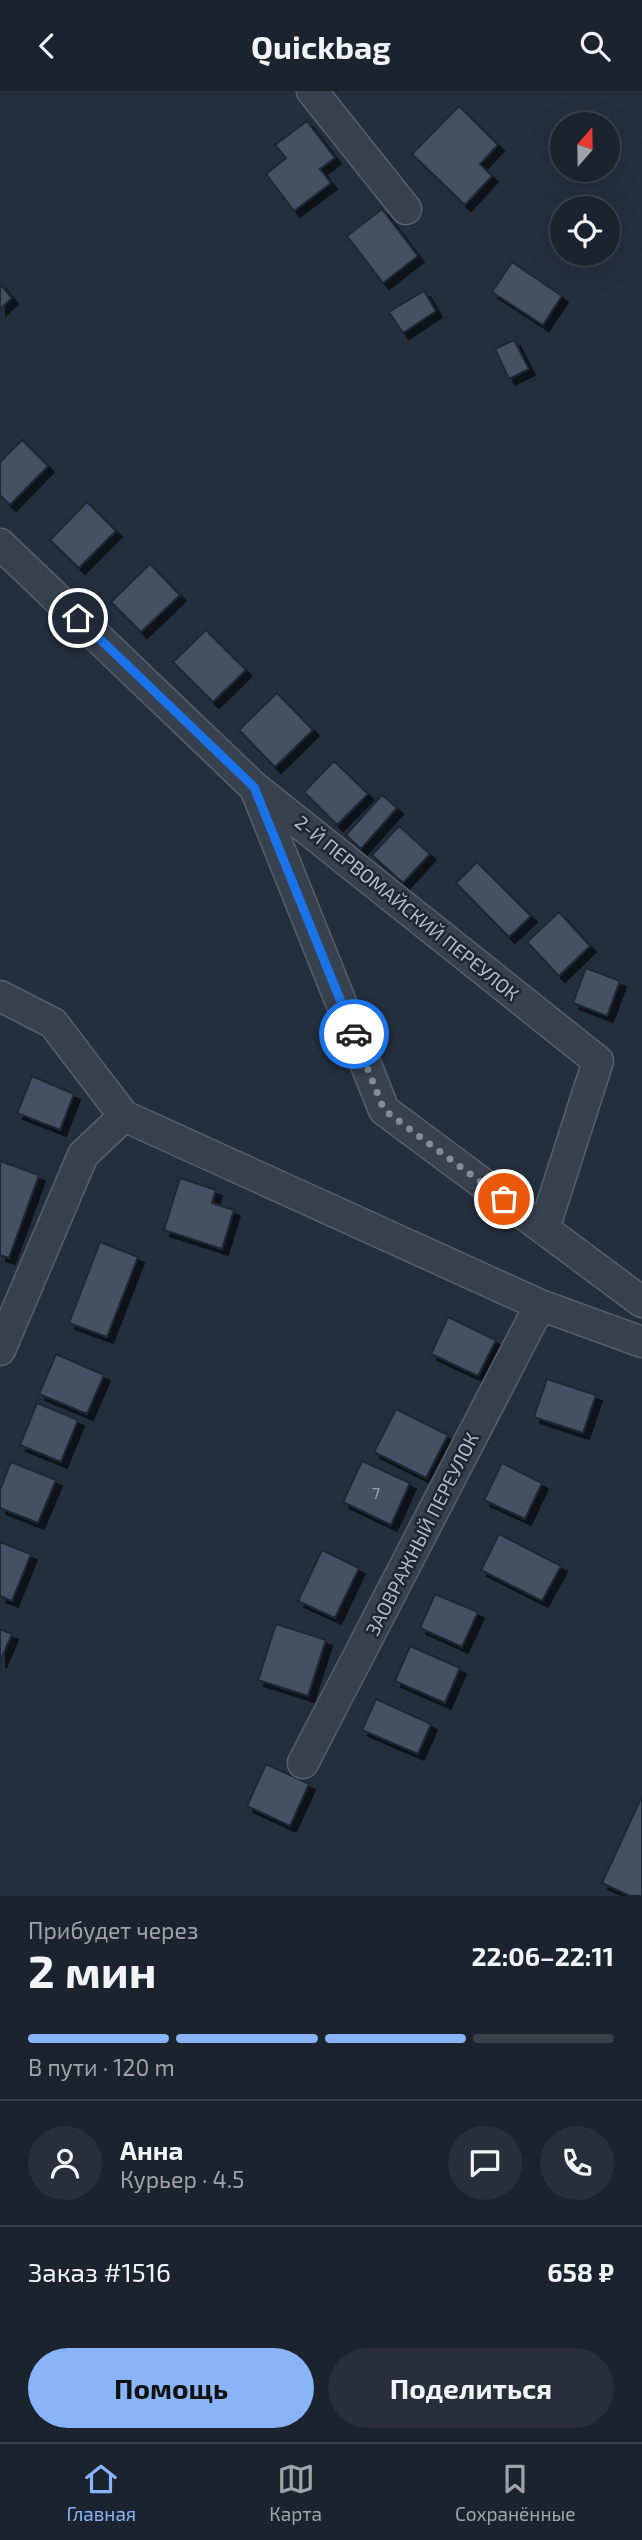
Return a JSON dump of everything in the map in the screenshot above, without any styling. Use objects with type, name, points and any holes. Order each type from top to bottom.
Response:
[{"type":"street","points":[[312,91],[406,209]]},
{"type":"street","name":"2-Й ПЕРВОМАЙСКИЙ ПЕРЕУЛОК","points":[[0,544],[254,787],[598,1061],[544,1229]]},
{"type":"street","points":[[254,787],[384,1110],[642,1301]]},
{"type":"street","points":[[0,996],[53,1023],[124,1116],[540,1305],[642,1342]]},
{"type":"street","points":[[0,1350],[83,1155],[124,1116]]},
{"type":"street","name":"ЗАОВРАЖНЫЙ ПЕРЕУЛОК","points":[[303,1763],[540,1305]]},
{"type":"building","points":[[459,106],[498,145],[480,164],[492,176],[465,205],[412,154]]},
{"type":"building","points":[[307,121],[335,158],[320,169],[331,183],[294,211],[266,174],[286,158],[275,145]]},
{"type":"building","points":[[382,209],[418,256],[383,283],[347,236]]},
{"type":"building","points":[[512,262],[562,296],[543,325],[492,292]]},
{"type":"building","points":[[0,284],[12,298],[0,309]]},
{"type":"building","points":[[424,291],[436,311],[403,333],[389,312]]},
{"type":"building","points":[[514,340],[529,369],[509,379],[495,349]]},
{"type":"building","points":[[22,440],[48,466],[10,505],[0,495],[0,462]]},
{"type":"building","points":[[87,502],[116,531],[79,568],[50,540]]},
{"type":"building","points":[[150,564],[180,595],[141,632],[111,602]]},
{"type":"building","points":[[206,630],[246,670],[213,702],[173,662]]},
{"type":"building","points":[[277,693],[313,730],[275,767],[239,730]]},
{"type":"building","points":[[334,761],[368,794],[337,825],[304,792]]},
{"type":"building","points":[[382,795],[397,808],[361,849],[346,835]]},
{"type":"building","points":[[399,826],[430,854],[403,883],[372,855]]},
{"type":"building","points":[[477,862],[531,916],[509,937],[456,883]]},
{"type":"building","points":[[559,912],[590,946],[559,976],[527,942]]},
{"type":"building","points":[[586,968],[620,981],[607,1016],[573,1003]]},
{"type":"building","points":[[32,1076],[74,1094],[60,1130],[17,1113]]},
{"type":"building","points":[[0,1161],[39,1175],[9,1258],[0,1255]]},
{"type":"building","points":[[180,1178],[216,1190],[212,1203],[234,1210],[222,1249],[164,1230]]},
{"type":"building","points":[[100,1242],[138,1257],[107,1337],[69,1323]]},
{"type":"building","points":[[448,1317],[496,1340],[478,1376],[431,1354]]},
{"type":"building","points":[[56,1354],[104,1375],[87,1414],[39,1394]]},
{"type":"building","points":[[547,1379],[596,1395],[583,1433],[534,1417]]},
{"type":"building","points":[[37,1403],[78,1420],[61,1462],[20,1445]]},
{"type":"building","points":[[396,1409],[448,1435],[426,1478],[374,1452]]},
{"type":"building","points":[[362,1461],[410,1483],[391,1525],[343,1502]]},
{"type":"building","points":[[11,1462],[56,1480],[38,1523],[0,1508],[0,1490]]},
{"type":"building","points":[[502,1463],[542,1483],[525,1519],[484,1500]]},
{"type":"building","points":[[499,1534],[561,1566],[542,1601],[481,1570]]},
{"type":"building","points":[[0,1542],[31,1554],[12,1601],[0,1596]]},
{"type":"building","points":[[322,1550],[359,1568],[335,1618],[298,1601]]},
{"type":"building","points":[[435,1594],[478,1612],[462,1647],[420,1628]]},
{"type":"building","points":[[276,1624],[326,1640],[308,1696],[258,1680]]},
{"type":"building","points":[[0,1629],[12,1634],[0,1662]]},
{"type":"building","points":[[410,1646],[460,1668],[445,1703],[395,1681]]},
{"type":"building","points":[[376,1699],[431,1724],[418,1754],[362,1730]]},
{"type":"building","points":[[266,1764],[309,1784],[290,1826],[247,1806]]},
{"type":"building","points":[[642,1796],[642,1896],[630,1896],[602,1883]]},
{"type":"way so far","points":[[354,1034],[384,1110],[504,1199]]},
{"type":"route","points":[[78,618],[254,787],[354,1034]]}]
